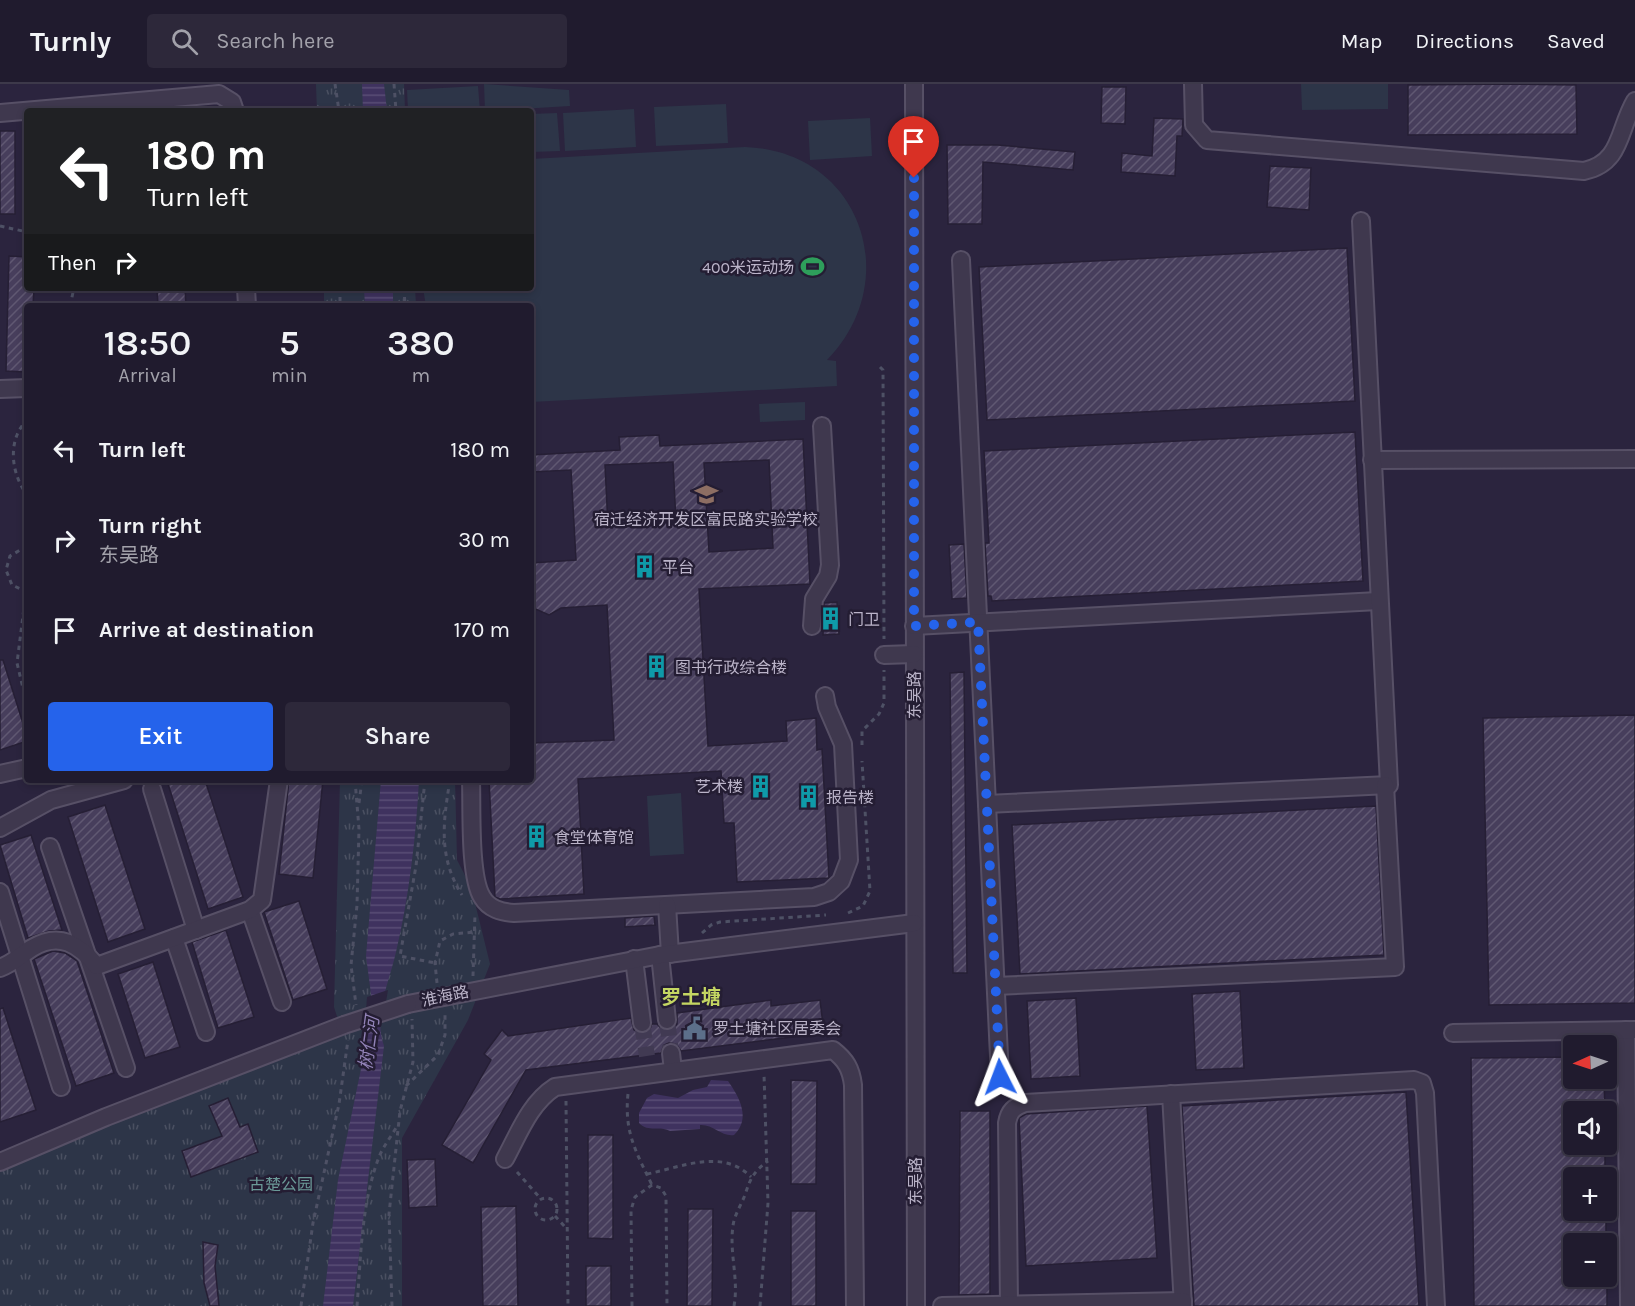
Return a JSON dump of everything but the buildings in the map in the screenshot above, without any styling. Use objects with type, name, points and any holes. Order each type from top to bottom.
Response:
[{"type":"street","name":"东吴路","points":[[914,84],[915,1306]]},
{"type":"street","points":[[1193,84],[1194,125],[1207,140],[1584,171],[1605,164],[1611,156],[1635,101]]},
{"type":"street","points":[[58,108],[219,94],[232,102],[234,108]]},
{"type":"street","points":[[0,113],[24,111]]},
{"type":"street","points":[[987,804],[1389,785],[1378,600],[1361,221]]},
{"type":"street","points":[[961,260],[1000,1077]]},
{"type":"street","points":[[0,389],[24,388]]},
{"type":"street","points":[[812,626],[814,599],[828,576],[830,565],[822,426]]},
{"type":"street","points":[[1372,460],[1635,459]]},
{"type":"street","points":[[914,626],[1378,600]]},
{"type":"street","points":[[884,655],[914,654]]},
{"type":"street","points":[[471,783],[475,878],[483,898],[494,909],[514,913],[814,897],[829,892],[841,881],[849,860],[843,744],[826,707],[825,696]]},
{"type":"street","points":[[0,774],[24,769]]},
{"type":"street","points":[[0,828],[51,800],[113,783]]},
{"type":"street","points":[[0,968],[20,958],[34,947],[56,941],[73,943],[97,966],[250,910],[262,900],[279,783]]},
{"type":"street","points":[[996,987],[1395,967],[1385,785]]},
{"type":"street","points":[[152,789],[196,930]]},
{"type":"street","points":[[50,847],[126,1068]]},
{"type":"street","points":[[0,892],[61,1087]]},
{"type":"street","points":[[667,905],[665,955],[667,1020]]},
{"type":"street","points":[[250,910],[282,1002]]},
{"type":"street","name":"淮海路","points":[[0,1162],[106,1117],[346,1031],[409,1003],[634,959],[914,923]]},
{"type":"street","points":[[174,938],[206,1032]]},
{"type":"street","points":[[634,959],[642,1023]]},
{"type":"street","points":[[1453,1033],[1630,1030],[1629,1306]]},
{"type":"street","points":[[505,1159],[543,1095],[555,1087],[630,1075],[648,1064],[765,1058],[833,1050],[844,1058],[851,1071],[855,1306]]},
{"type":"street","points":[[1009,1305],[1009,1113],[1025,1103],[1414,1080],[1422,1083],[1425,1093],[1436,1306]]},
{"type":"street","points":[[942,1306],[1183,1304],[1171,1094]]},
{"type":"path","points":[[335,84],[339,108]]},
{"type":"path","points":[[394,84],[396,108]]},
{"type":"path","points":[[0,226],[24,231]]},
{"type":"path","points":[[845,914],[863,906],[870,891],[861,737],[862,731],[879,714],[884,703],[883,370],[880,367]]},
{"type":"path","points":[[24,423],[17,434],[13,457],[18,482],[24,491]]},
{"type":"path","points":[[24,548],[10,556],[6,570],[12,585],[24,591]]},
{"type":"path","points":[[0,572],[6,570]]},
{"type":"path","points":[[24,608],[17,663],[24,692]]},
{"type":"path","points":[[356,783],[357,905],[351,965],[356,1009]]},
{"type":"path","points":[[358,810],[362,783]]},
{"type":"path","points":[[425,783],[416,866],[400,956],[435,963]]},
{"type":"path","points":[[688,952],[705,929],[720,922],[834,915]]},
{"type":"path","points":[[405,1088],[416,1074],[432,1063],[443,1044],[442,996],[435,963],[437,946],[446,936],[476,932]]},
{"type":"path","points":[[392,1306],[388,1214],[398,1125],[414,1047],[409,1003]]},
{"type":"path","points":[[301,1306],[313,1222],[339,1104],[346,1031]]},
{"type":"path","points":[[760,1306],[768,1203],[768,1161],[763,1089],[765,1058]]},
{"type":"path","points":[[630,1075],[626,1109],[629,1137],[652,1185],[661,1188],[666,1196],[667,1306]]},
{"type":"path","points":[[566,1084],[568,1306]]},
{"type":"path","points":[[357,1306],[365,1213],[370,1189],[379,1156],[398,1125]]},
{"type":"path","points":[[505,1159],[541,1199]]},
{"type":"path","points":[[647,1174],[720,1160],[743,1168],[751,1177]]},
{"type":"path","points":[[734,1306],[736,1278],[733,1223],[751,1177],[768,1161]]},
{"type":"path","points":[[632,1306],[631,1210],[635,1197],[652,1185]]},
{"type":"path","points":[[549,1198],[555,1202],[557,1209],[555,1216],[549,1220],[539,1217],[536,1208],[541,1199],[549,1198]]},
{"type":"path","points":[[555,1216],[567,1229]]},
{"type":"green space","points":[[316,84],[404,84],[405,108],[317,108]]},
{"type":"green space","points":[[484,84],[569,90],[570,106],[485,108]]},
{"type":"green space","points":[[1301,84],[1388,84],[1388,109],[1302,110]]},
{"type":"green space","points":[[478,86],[480,108],[408,108],[407,90]]},
{"type":"green space","points":[[726,104],[728,143],[656,146],[654,107]]},
{"type":"green space","points":[[634,109],[636,147],[565,151],[563,113]]},
{"type":"green space","points":[[557,113],[560,151],[534,152],[534,114]]},
{"type":"green space","points":[[870,118],[872,156],[810,160],[808,121]]},
{"type":"green space","points":[[745,147],[785,154],[818,171],[842,195],[859,225],[866,259],[863,294],[851,328],[827,360],[836,361],[837,386],[534,402],[534,303],[426,303],[424,291],[534,291],[534,159]]},
{"type":"green space","points":[[324,291],[415,291],[416,303],[324,303]]},
{"type":"green space","points":[[805,402],[805,420],[760,422],[759,404]]},
{"type":"green space","name":"古楚公园","points":[[340,783],[455,783],[457,860],[471,887],[490,964],[468,1020],[402,1138],[402,1306],[0,1306],[0,1170],[129,1112],[342,1032],[334,1007]]},
{"type":"green space","points":[[681,793],[684,854],[650,856],[647,796]]},
{"type":"water","points":[[362,84],[384,84],[387,108],[363,108]]},
{"type":"water","points":[[364,291],[393,291],[393,303],[365,303]]},
{"type":"water","name":"树仁河","points":[[381,783],[419,783],[414,845],[401,931],[381,1011],[380,1023],[384,1046],[353,1306],[323,1306],[338,1180],[367,1040],[371,994],[366,956]]},
{"type":"water","points":[[711,1080],[728,1081],[740,1101],[742,1122],[734,1135],[725,1134],[705,1125],[700,1125],[700,1129],[670,1131],[647,1128],[639,1123],[639,1113],[647,1098],[654,1094],[678,1098],[693,1090],[707,1087]]},
{"type":"pier","points":[[388,990],[383,1019],[365,1025],[367,997]]},
{"type":"tunnel","points":[[667,1020],[671,1053]]},
{"type":"tunnel","points":[[642,1023],[647,1056]]},
{"type":"place","name":"400米运动场","points":[[812,267]]},
{"type":"place","name":"宿迁经济开发区富民路实验学校","points":[[706,494]]},
{"type":"place","name":"平台","points":[[644,567]]},
{"type":"place","name":"门卫","points":[[830,619]]},
{"type":"place","name":"图书行政综合楼","points":[[657,667]]},
{"type":"place","name":"艺术楼","points":[[761,786]]},
{"type":"place","name":"报告楼","points":[[808,797]]},
{"type":"place","name":"食堂体育馆","points":[[536,837]]},
{"type":"place","name":"罗土塘社区居委会","points":[[695,1028]]},
{"type":"district","name":"罗土塘","points":[[691,997]]},
{"type":"route","points":[[914,178],[914,626],[978,622],[1000,1077]]}]
